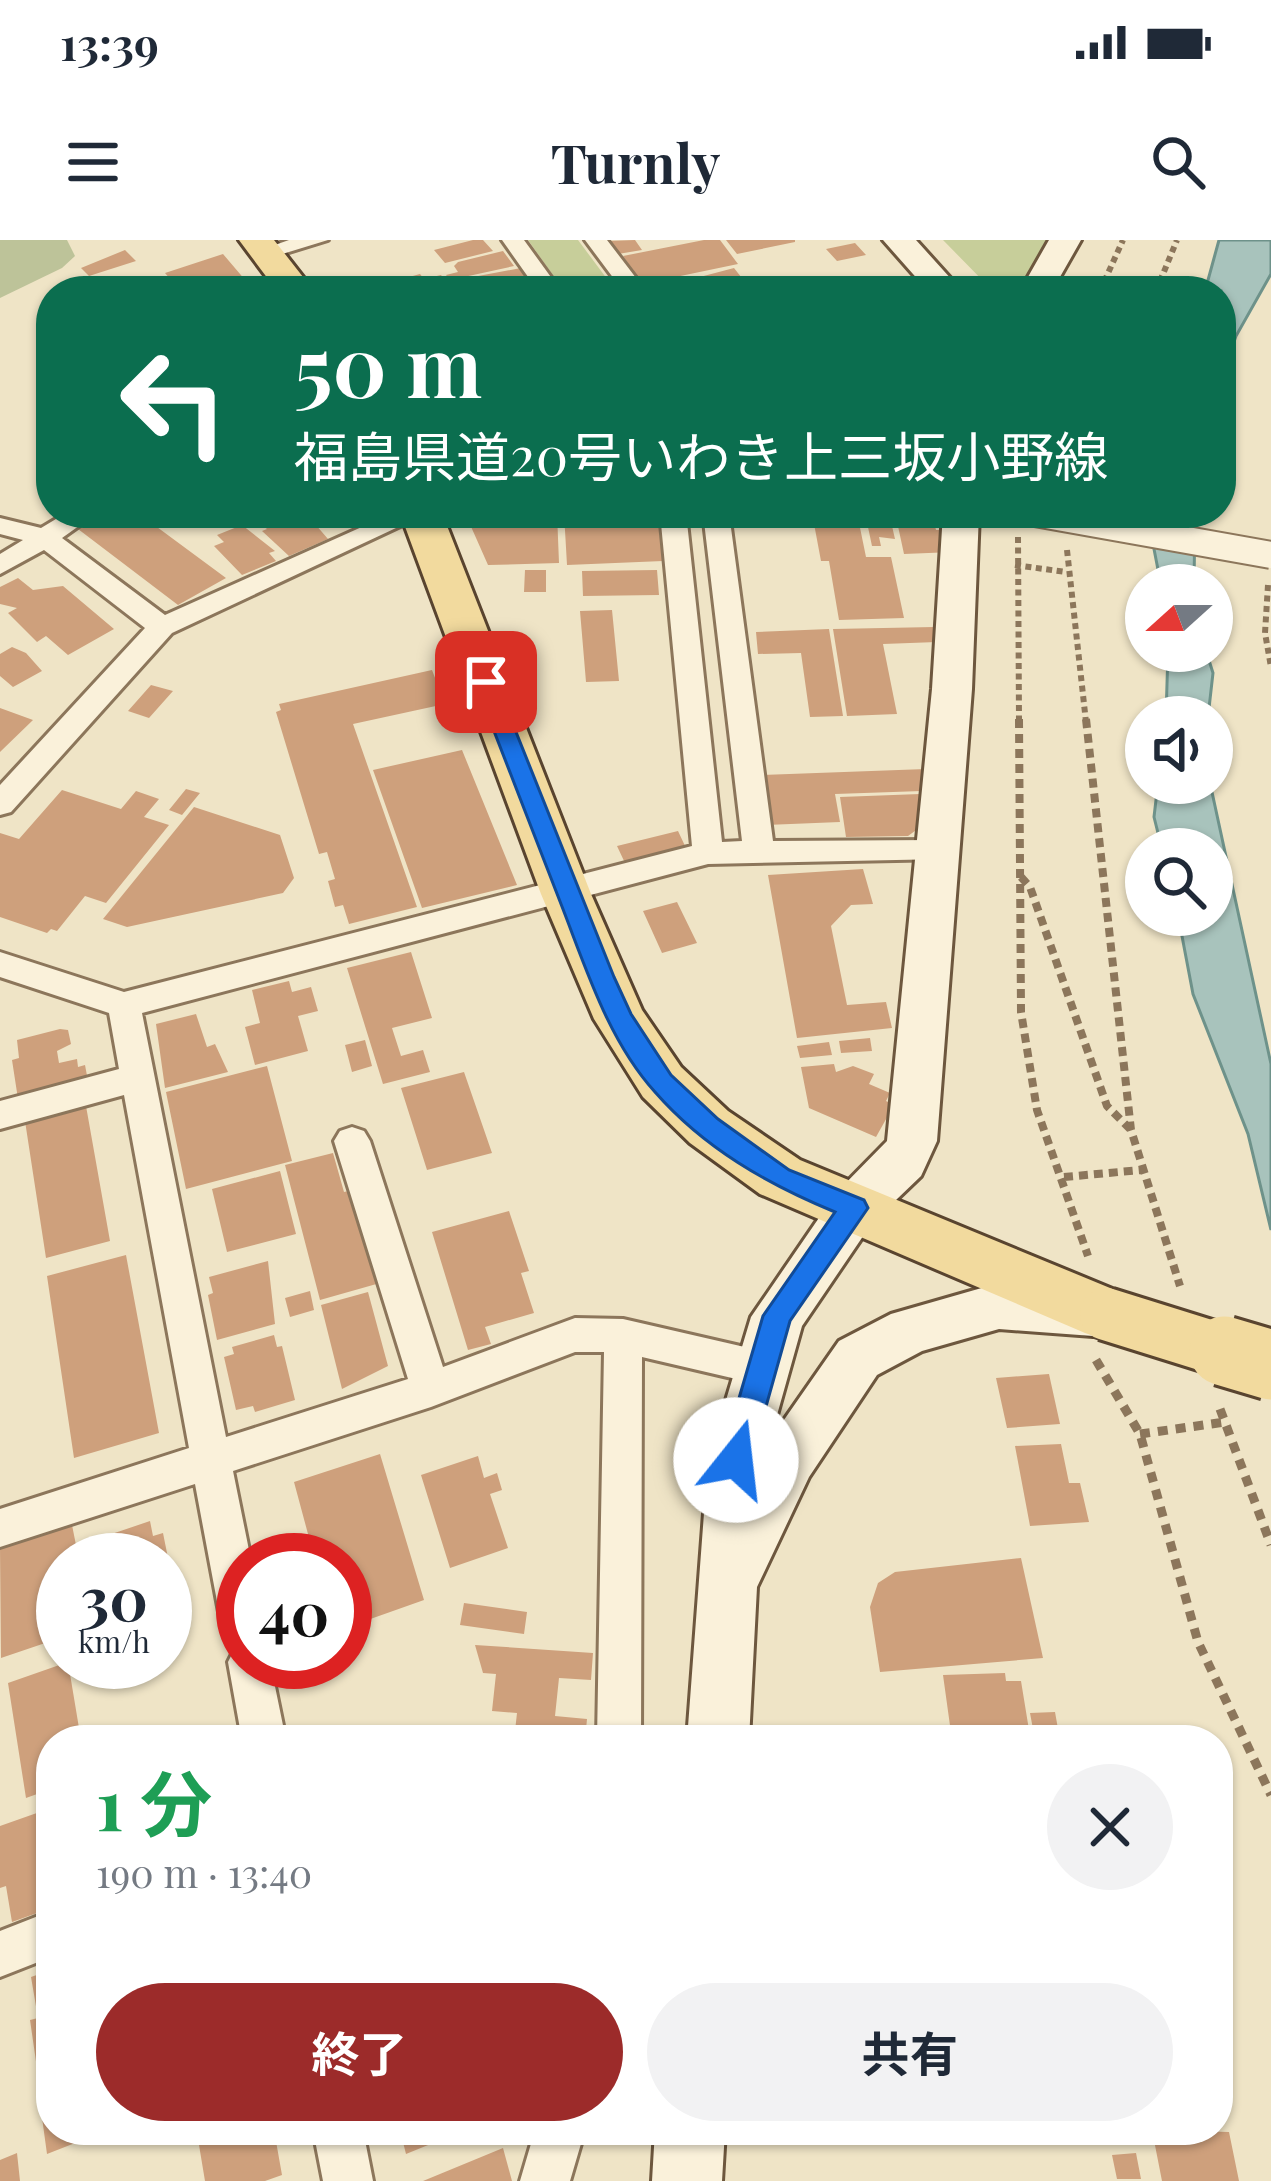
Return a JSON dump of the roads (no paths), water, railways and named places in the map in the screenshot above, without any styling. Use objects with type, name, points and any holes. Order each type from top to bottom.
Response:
[{"type":"main road","points":[[261,246],[284,276]]},
{"type":"main road","points":[[424,528],[566,894],[620,1018],[662,1082],[709,1127],[780,1178],[1088,1313],[1271,1364]]},
{"type":"street","points":[[261,246],[317,240]]},
{"type":"street","points":[[513,240],[539,276]]},
{"type":"street","points":[[596,240],[624,276]]},
{"type":"street","points":[[899,240],[932,276]]},
{"type":"street","points":[[1045,276],[1066,240]]},
{"type":"street","points":[[0,526],[44,537],[162,627]]},
{"type":"street","points":[[0,566],[59,528]]},
{"type":"street","points":[[0,804],[162,627],[384,528]]},
{"type":"street","points":[[675,528],[708,854]]},
{"type":"street","points":[[718,528],[759,853]]},
{"type":"street","points":[[719,1725],[736,1460],[778,1316],[854,1208],[903,1161],[911,1141],[952,689],[960,528]]},
{"type":"street","points":[[1065,528],[1271,555]]},
{"type":"street","points":[[0,964],[124,1005],[708,854],[934,851]]},
{"type":"street","points":[[124,1005],[225,1533]]},
{"type":"street","points":[[0,1115],[138,1078]]},
{"type":"street","points":[[352,1141],[431,1389]]},
{"type":"street","points":[[729,1589],[789,1460],[859,1358],[910,1331],[999,1306],[1088,1313]]},
{"type":"street","points":[[0,1528],[431,1389],[575,1335],[623,1336],[762,1368]]},
{"type":"street","points":[[619,1725],[623,1336]]},
{"type":"street","points":[[254,1689],[261,1725]]},
{"type":"street","points":[[0,1954],[36,1940]]},
{"type":"street","points":[[341,2145],[348,2181]]},
{"type":"street","points":[[545,2181],[556,2145]]},
{"type":"street","points":[[687,2181],[689,2145]]},
{"type":"water","points":[[1219,240],[1271,240],[1271,274],[1236,336],[1236,276],[1209,276]]},
{"type":"water","points":[[1150,528],[1195,528],[1194,564],[1157,564]]},
{"type":"water","points":[[1167,672],[1213,672],[1210,696],[1167,696]]},
{"type":"water","points":[[1156,804],[1215,804],[1220,828],[1157,828]]},
{"type":"water","points":[[1233,889],[1271,1064],[1271,1230],[1248,1134],[1193,994],[1182,936],[1233,936]]}]
